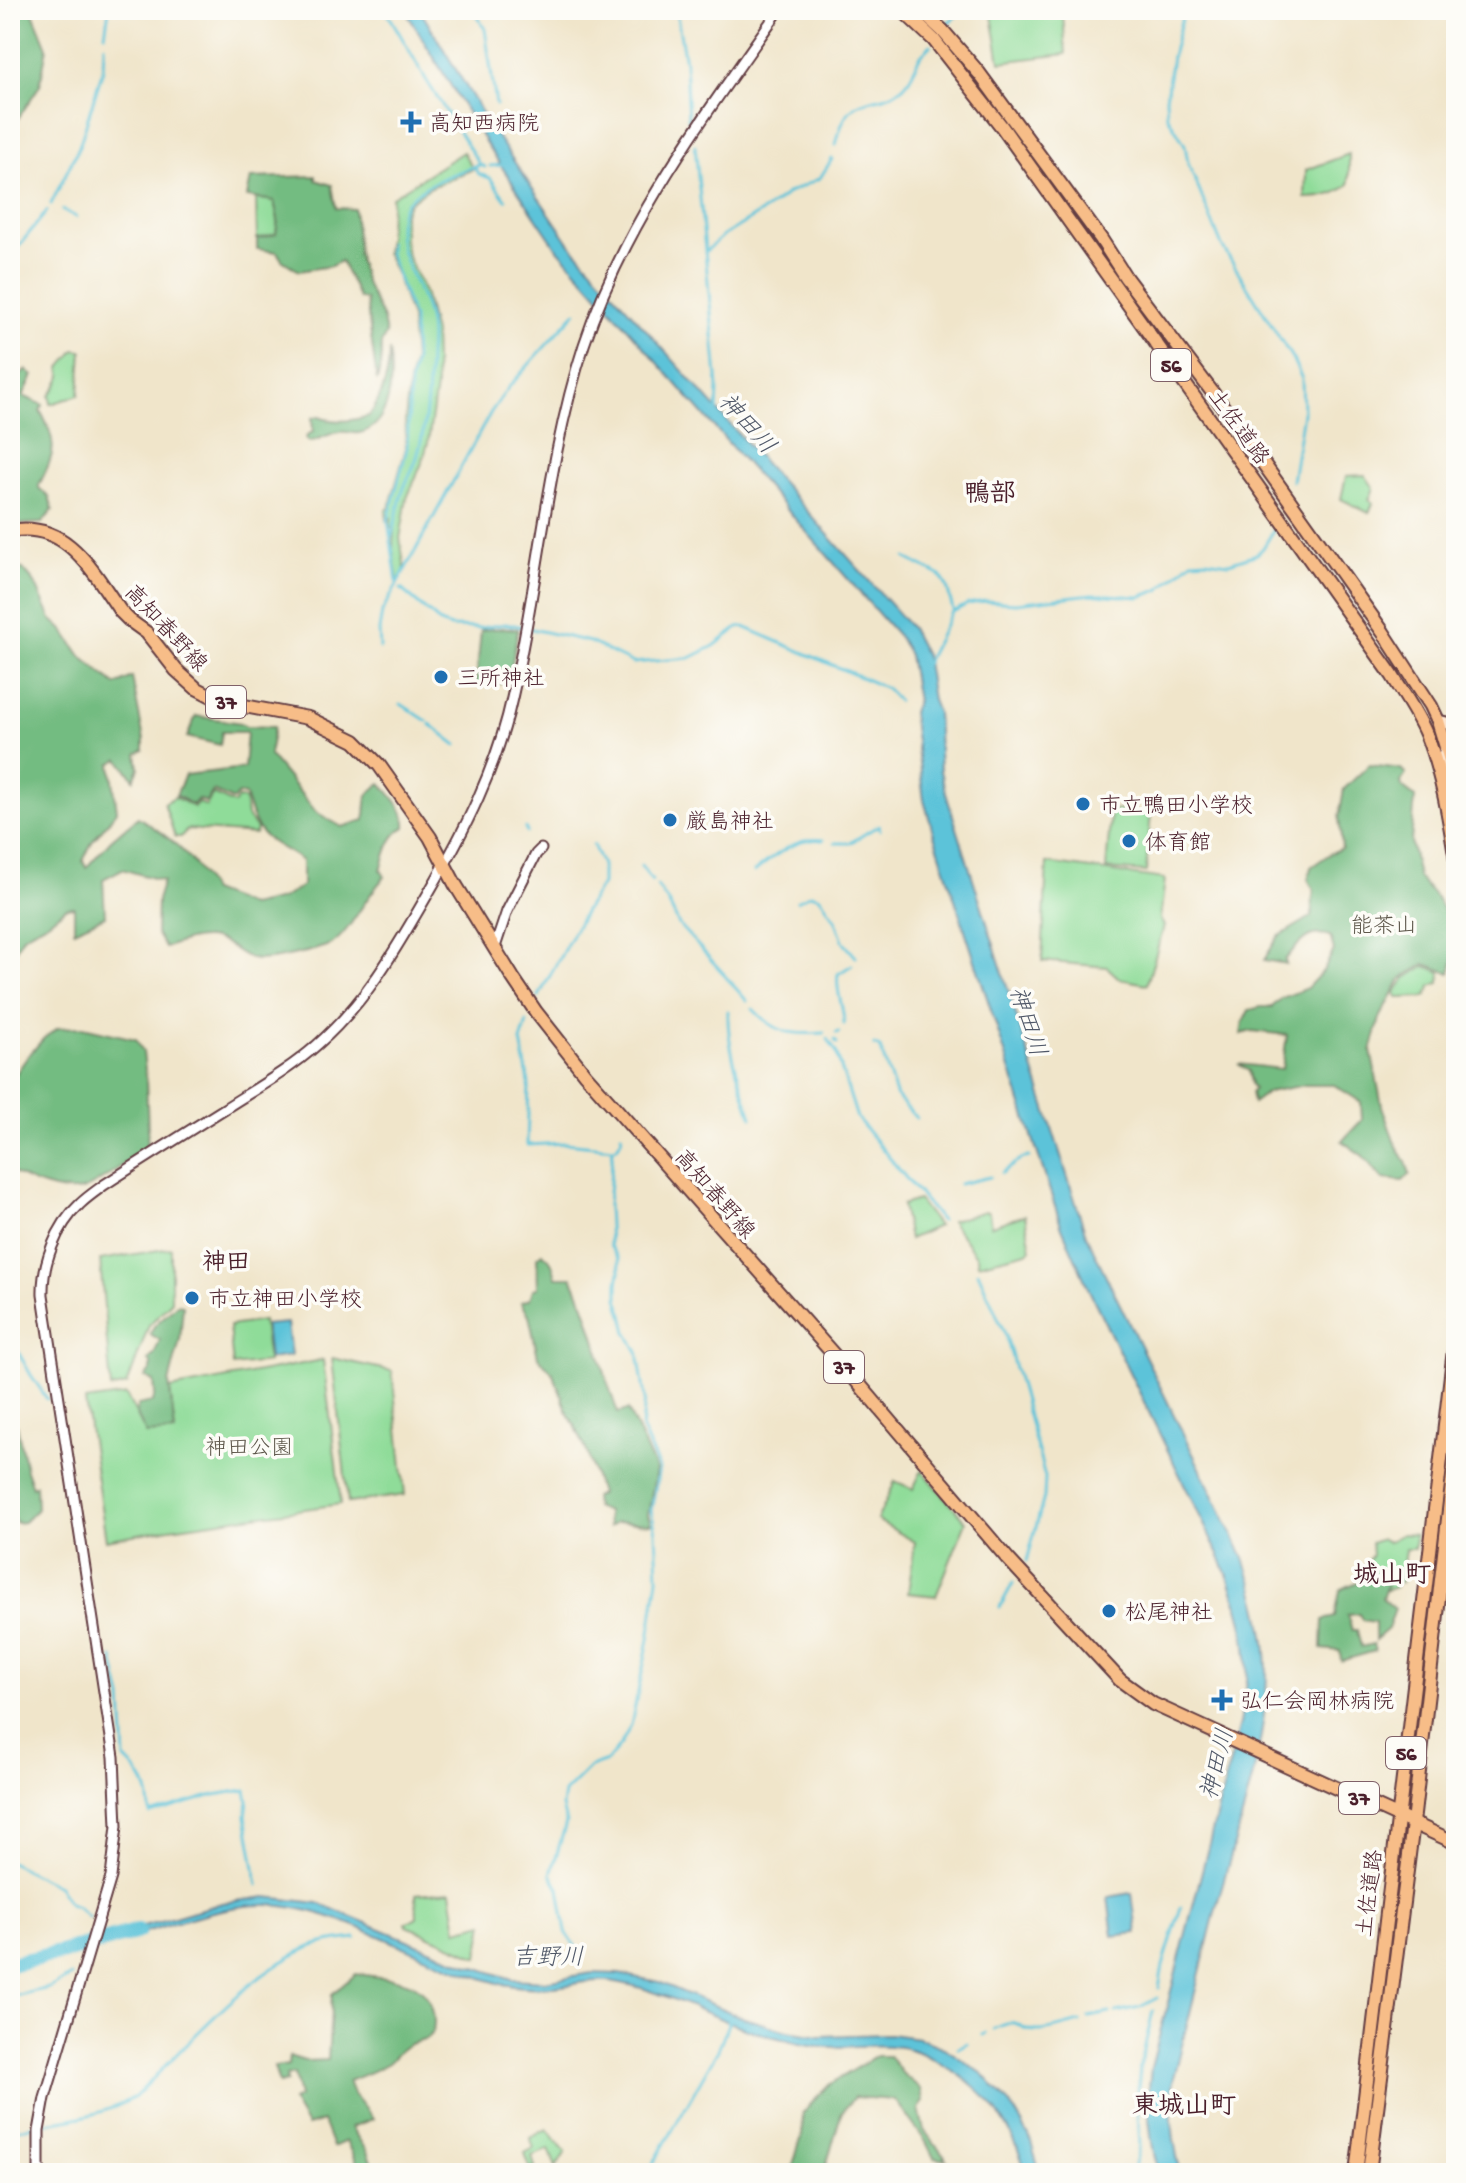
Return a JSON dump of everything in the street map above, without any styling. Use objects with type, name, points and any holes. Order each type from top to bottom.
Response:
[{"type":"main road","name":"土佐道路","points":[[902,10],[941,48],[1002,127],[1377,653],[1415,711],[1427,737],[1446,801],[1456,860]]},
{"type":"main road","name":"土佐道路","points":[[920,10],[943,31],[979,73],[1383,632],[1450,741],[1456,780]]},
{"type":"main road","name":"高知春野線","points":[[10,531],[29,529],[46,532],[71,546],[82,556],[121,612],[147,633],[176,670],[196,688],[223,702],[308,718],[355,741],[379,765],[430,837],[536,1012],[585,1074],[842,1364],[1008,1559],[1115,1675],[1153,1704],[1456,1843]]},
{"type":"main road","points":[[1438,721],[1456,725]]},
{"type":"main road","points":[[1427,737],[1450,741],[1442,768],[1446,801]]},
{"type":"main road","name":"土佐道路","points":[[1356,2173],[1456,1333]]},
{"type":"main road","name":"土佐道路","points":[[1369,2173],[1456,1449]]},
{"type":"street","points":[[39,2173],[41,2118],[57,2053],[111,1877],[117,1826],[114,1757],[43,1295],[46,1259],[77,1207],[104,1185],[285,1070],[316,1046],[345,1019],[393,955],[445,865],[484,784],[502,735],[527,628],[561,434],[596,311],[669,169],[779,10]]},
{"type":"street","points":[[495,947],[507,911],[541,849]]},
{"type":"green space","points":[[10,10],[32,10],[47,47],[40,85],[15,123],[13,148],[19,180],[10,201]]},
{"type":"green space","points":[[991,10],[1060,10],[1066,54],[1000,62]]},
{"type":"green space","points":[[463,152],[473,169],[429,188],[410,202],[404,213],[407,255],[424,292],[434,333],[436,387],[428,443],[407,498],[400,538],[405,570],[398,582],[393,550],[394,528],[390,527],[391,518],[387,520],[386,510],[389,509],[406,448],[405,421],[414,360],[411,318],[386,253],[392,197]]},
{"type":"green space","points":[[1349,154],[1349,184],[1328,195],[1305,198],[1306,170]]},
{"type":"green space","points":[[316,176],[316,180],[332,185],[336,208],[354,209],[359,262],[383,319],[386,334],[381,344],[377,381],[366,300],[359,298],[341,261],[331,266],[299,271],[282,260],[277,252],[257,249],[257,239],[276,234],[278,219],[274,201],[247,197],[251,178]]},
{"type":"green space","points":[[256,198],[274,201],[278,219],[276,234],[257,239]]},
{"type":"green space","points":[[75,350],[82,351],[79,395],[51,404],[50,396],[62,377],[60,369]]},
{"type":"green space","points":[[389,351],[391,373],[388,399],[378,421],[370,429],[359,433],[340,432],[310,442],[306,440],[307,435],[313,432],[312,418],[318,416],[343,421],[369,416],[384,385]]},
{"type":"green space","points":[[26,369],[33,376],[23,396],[43,405],[40,410],[52,440],[52,456],[39,488],[49,497],[53,510],[42,523],[10,525],[10,379],[14,382]]},
{"type":"green space","points":[[1365,475],[1374,488],[1369,500],[1373,503],[1369,513],[1341,499],[1346,476]]},
{"type":"green space","points":[[10,567],[23,569],[35,583],[51,619],[64,631],[81,656],[116,685],[132,677],[144,750],[137,754],[139,768],[134,779],[119,759],[111,764],[117,811],[92,842],[83,861],[86,868],[111,840],[138,817],[180,848],[197,867],[211,891],[250,906],[281,899],[302,886],[302,861],[264,836],[245,795],[238,794],[233,800],[213,791],[206,802],[198,799],[193,805],[176,795],[185,775],[244,768],[247,732],[222,732],[220,745],[187,737],[196,716],[246,726],[274,727],[269,755],[316,812],[342,827],[365,820],[367,798],[381,783],[404,815],[405,827],[392,840],[381,870],[385,877],[338,939],[304,952],[259,960],[210,938],[187,940],[165,948],[156,933],[157,900],[163,881],[122,869],[103,879],[105,916],[74,930],[74,907],[66,908],[24,935],[15,950],[10,950]]},
{"type":"green space","points":[[518,629],[509,682],[481,687],[476,683],[481,630]]},
{"type":"green space","name":"能茶山","points":[[1369,765],[1401,769],[1406,774],[1401,782],[1402,787],[1415,797],[1411,842],[1418,877],[1449,919],[1454,957],[1450,973],[1425,964],[1401,979],[1380,1018],[1371,1051],[1382,1106],[1410,1174],[1403,1181],[1383,1179],[1363,1156],[1342,1141],[1362,1120],[1361,1102],[1334,1085],[1305,1085],[1268,1092],[1253,1103],[1251,1092],[1254,1089],[1249,1071],[1238,1064],[1282,1069],[1287,1035],[1252,1031],[1241,1034],[1243,1022],[1249,1010],[1272,1007],[1282,998],[1307,988],[1323,971],[1334,950],[1330,936],[1315,935],[1299,944],[1285,960],[1286,964],[1264,960],[1278,937],[1311,917],[1314,890],[1308,879],[1311,867],[1342,848],[1339,817],[1344,789]]},
{"type":"green space","points":[[213,794],[234,804],[238,798],[245,800],[247,816],[257,829],[255,834],[188,829],[181,837],[175,837],[164,803],[175,797],[194,807],[198,802],[206,806]]},
{"type":"green space","name":"体育館","points":[[1111,810],[1151,813],[1146,872],[1106,869]]},
{"type":"green space","points":[[1047,863],[1165,879],[1160,919],[1164,926],[1147,984],[1120,979],[1107,967],[1042,961]]},
{"type":"green space","points":[[1425,966],[1441,972],[1440,983],[1431,986],[1426,997],[1398,998],[1395,993],[1405,979]]},
{"type":"green space","points":[[83,1027],[136,1039],[143,1052],[148,1131],[146,1148],[114,1171],[82,1190],[64,1191],[35,1183],[10,1171],[10,1082],[44,1038],[58,1028]]},
{"type":"green space","points":[[918,1200],[938,1226],[909,1239],[902,1205]]},
{"type":"green space","points":[[985,1211],[989,1213],[991,1226],[1025,1215],[1031,1249],[978,1264],[977,1257],[951,1221]]},
{"type":"green space","points":[[171,1248],[171,1302],[149,1325],[127,1385],[111,1389],[100,1260]]},
{"type":"green space","points":[[542,1253],[550,1260],[556,1277],[572,1277],[586,1310],[618,1413],[628,1410],[656,1470],[648,1515],[651,1524],[616,1522],[608,1527],[607,1512],[595,1507],[594,1497],[600,1494],[587,1452],[553,1373],[538,1357],[529,1315],[521,1302],[530,1299],[533,1289],[538,1288],[537,1257]]},
{"type":"green space","points":[[177,1304],[183,1305],[180,1340],[169,1383],[175,1432],[146,1434],[136,1413],[138,1405],[153,1402],[155,1393],[154,1382],[145,1377],[151,1370],[148,1360],[154,1355],[160,1340],[150,1334]]},
{"type":"green space","points":[[263,1321],[268,1362],[233,1366],[229,1326]]},
{"type":"green space","points":[[332,1358],[392,1371],[405,1495],[348,1503]]},
{"type":"green space","name":"神田公園","points":[[323,1360],[341,1504],[106,1540],[85,1401],[126,1395],[146,1433],[175,1432],[170,1389]]},
{"type":"green space","points":[[17,1425],[26,1470],[32,1487],[36,1485],[37,1509],[24,1522],[16,1523],[10,1512],[10,1427]]},
{"type":"green space","points":[[922,1470],[966,1522],[936,1596],[908,1593],[915,1542],[877,1520],[895,1481],[913,1489]]},
{"type":"green space","points":[[1402,1534],[1415,1535],[1414,1549],[1405,1549],[1401,1583],[1384,1591],[1389,1577],[1370,1580],[1359,1574],[1372,1555],[1371,1543],[1382,1539],[1388,1542]]},
{"type":"green space","points":[[1379,1573],[1390,1577],[1382,1598],[1395,1609],[1388,1629],[1375,1640],[1375,1622],[1362,1620],[1359,1614],[1347,1615],[1352,1630],[1357,1630],[1361,1647],[1373,1644],[1375,1651],[1341,1661],[1340,1651],[1322,1649],[1323,1620],[1335,1617],[1340,1590],[1359,1581],[1359,1574],[1370,1580]]},
{"type":"green space","points":[[451,1891],[457,1930],[484,1923],[478,1957],[407,1926],[406,1923],[417,1917],[416,1894]]},
{"type":"green space","points":[[356,1974],[396,1979],[417,1987],[426,1996],[434,2018],[427,2039],[409,2044],[388,2063],[348,2081],[353,2094],[373,2119],[351,2127],[376,2173],[358,2173],[346,2141],[333,2147],[323,2121],[307,2126],[292,2101],[299,2098],[294,2074],[286,2076],[287,2082],[279,2084],[274,2067],[288,2065],[289,2056],[305,2061],[328,2060],[332,1994]]},
{"type":"green space","points":[[877,2056],[889,2056],[903,2074],[921,2089],[923,2101],[919,2109],[924,2130],[947,2160],[934,2158],[895,2100],[854,2097],[841,2114],[824,2173],[782,2173],[791,2171],[802,2136],[803,2113],[827,2086]]},
{"type":"green space","points":[[547,2129],[566,2152],[556,2167],[549,2149],[532,2156],[535,2168],[531,2170],[525,2153],[534,2148],[530,2138]]},
{"type":"water","points":[[405,10],[420,10],[490,126],[570,244],[911,628],[925,655],[937,713],[940,771],[948,800],[1086,1235],[1243,1556],[1262,1626],[1267,1669],[1262,1730],[1172,2086],[1173,2130],[1181,2173],[1159,2173],[1149,2121],[1151,2068],[1240,1724],[1247,1680],[1244,1634],[1222,1561],[1089,1290],[1062,1228],[924,800],[912,712],[917,701],[909,655],[899,637],[556,247],[487,145]]},
{"type":"water","points":[[287,1323],[291,1356],[269,1359],[265,1325]]},
{"type":"water","points":[[1132,1893],[1137,1933],[1113,1936],[1108,1897]]},
{"type":"water","points":[[266,1897],[318,1903],[463,1963],[512,1979],[544,1981],[592,1973],[619,1974],[659,1982],[744,2018],[787,2031],[820,2036],[890,2034],[919,2038],[946,2049],[983,2074],[1011,2105],[1029,2136],[1040,2173],[1026,2173],[1006,2125],[986,2098],[961,2076],[907,2048],[884,2045],[825,2047],[798,2043],[744,2028],[668,1997],[610,1981],[544,1987],[502,1984],[438,1962],[366,1930],[292,1908],[256,1905],[232,1908],[142,1933],[109,1936],[222,1903]]},
{"type":"waterway","points":[[105,34],[109,10]]},
{"type":"waterway","points":[[386,10],[428,83],[480,165],[485,167]]},
{"type":"waterway","points":[[474,10],[485,29],[496,105]]},
{"type":"waterway","points":[[676,10],[685,62],[688,119]]},
{"type":"waterway","points":[[946,24],[964,10]]},
{"type":"waterway","points":[[1184,10],[1172,56],[1166,98],[1167,115],[1185,145],[1188,163],[1222,246],[1302,379],[1303,413],[1292,481]]},
{"type":"waterway","points":[[51,204],[79,147],[103,69],[104,45]]},
{"type":"waterway","points":[[836,145],[849,112],[863,102],[887,96],[903,87],[919,58],[931,45]]},
{"type":"waterway","name":"神田川","points":[[695,145],[718,387],[717,412]]},
{"type":"waterway","points":[[705,252],[723,236],[790,192],[820,178],[832,159]]},
{"type":"waterway","points":[[391,538],[402,492],[423,432],[430,340],[426,310],[400,243],[401,214],[405,205],[423,189],[480,165]]},
{"type":"waterway","points":[[490,166],[503,165]]},
{"type":"waterway","points":[[474,167],[479,174],[490,178],[506,200]]},
{"type":"waterway","points":[[63,210],[76,217]]},
{"type":"waterway","points":[[10,257],[47,211]]},
{"type":"waterway","points":[[389,243],[389,253],[413,318],[415,359],[410,384],[407,448],[388,520],[397,583]]},
{"type":"waterway","points":[[380,648],[382,612],[491,412],[508,388],[576,312]]},
{"type":"waterway","points":[[925,664],[951,613],[968,604],[985,601],[1016,603],[1092,594],[1140,597],[1159,590],[1192,561],[1229,563],[1257,554],[1275,528]]},
{"type":"waterway","points":[[906,558],[941,576],[953,610]]},
{"type":"waterway","points":[[401,589],[442,624],[451,627],[514,625],[590,642],[633,663],[690,658],[744,627],[886,688],[898,701]]},
{"type":"waterway","points":[[401,704],[427,721]]},
{"type":"waterway","points":[[430,724],[457,745]]},
{"type":"waterway","points":[[835,843],[850,843],[879,825],[880,830]]},
{"type":"waterway","points":[[525,828],[527,832]]},
{"type":"waterway","points":[[754,872],[795,844],[823,840]]},
{"type":"waterway","points":[[539,996],[602,884],[602,865],[593,845]]},
{"type":"waterway","points":[[641,866],[652,881]]},
{"type":"waterway","points":[[657,886],[679,925],[724,974]]},
{"type":"waterway","points":[[797,901],[811,894],[820,897],[835,919],[844,943],[856,957]]},
{"type":"waterway","points":[[844,1024],[838,974],[852,965]]},
{"type":"waterway","points":[[725,976],[747,1001]]},
{"type":"waterway","points":[[753,1009],[769,1024],[785,1031],[824,1033]]},
{"type":"waterway","points":[[728,1011],[732,1052],[752,1117]]},
{"type":"waterway","points":[[527,1022],[521,1041],[529,1084],[527,1145],[566,1143],[613,1148],[608,1205],[610,1246],[619,1259],[618,1298],[627,1332],[638,1352],[645,1398],[642,1429],[659,1469],[651,1511],[656,1532],[658,1578],[631,1725],[607,1761],[590,1767],[564,1793],[562,1806],[566,1823],[551,1874],[559,1888],[566,1932],[583,1958]]},
{"type":"waterway","points":[[828,1039],[836,1052],[857,1118],[941,1221]]},
{"type":"waterway","points":[[874,1045],[880,1048],[897,1097],[916,1118]]},
{"type":"waterway","points":[[613,1148],[617,1147],[621,1134]]},
{"type":"waterway","points":[[1002,1173],[1029,1157]]},
{"type":"waterway","points":[[959,1184],[990,1177]]},
{"type":"waterway","points":[[978,1272],[1006,1336],[1045,1477],[1044,1497],[1027,1561]]},
{"type":"waterway","points":[[10,1349],[17,1350],[47,1399]]},
{"type":"waterway","points":[[1000,1607],[1013,1583]]},
{"type":"waterway","points":[[113,1658],[122,1698],[125,1759],[144,1783],[150,1814],[214,1795],[246,1790],[246,1816],[258,1885]]},
{"type":"waterway","points":[[10,1862],[58,1886],[69,1904],[88,1917]]},
{"type":"waterway","points":[[1159,1988],[1181,1907]]},
{"type":"waterway","name":"吉野川","points":[[10,1964],[138,1931]]},
{"type":"waterway","points":[[10,2131],[104,2111],[135,2097],[216,2015],[262,1976],[313,1946],[356,1938]]},
{"type":"waterway","points":[[10,1997],[49,1988],[71,1976]]},
{"type":"waterway","points":[[1116,2012],[1140,2007],[1157,1998]]},
{"type":"waterway","points":[[1132,2173],[1140,2146],[1137,2100],[1140,2067],[1153,2011]]},
{"type":"waterway","points":[[1089,2017],[1110,2013]]},
{"type":"waterway","points":[[648,2173],[718,2050],[729,2021]]},
{"type":"waterway","points":[[994,2029],[1014,2023],[1029,2030],[1041,2031],[1080,2022]]},
{"type":"waterway","points":[[958,2048],[967,2043]]},
{"type":"place","name":"高知西病院","points":[[411,122]]},
{"type":"place","name":"三所神社","points":[[441,677]]},
{"type":"place","name":"市立鴨田小学校","points":[[1083,804]]},
{"type":"place","name":"厳島神社","points":[[670,820]]},
{"type":"place","name":"体育館","points":[[1129,841]]},
{"type":"place","name":"市立神田小学校","points":[[192,1298]]},
{"type":"place","name":"松尾神社","points":[[1109,1611]]},
{"type":"place","name":"弘仁会岡林病院","points":[[1222,1700]]},
{"type":"district","name":"鴨部","points":[[990,492]]},
{"type":"district","name":"神田","points":[[226,1261]]},
{"type":"district","name":"城山町","points":[[1392,1573]]},
{"type":"district","name":"東城山町","points":[[1184,2104]]}]
